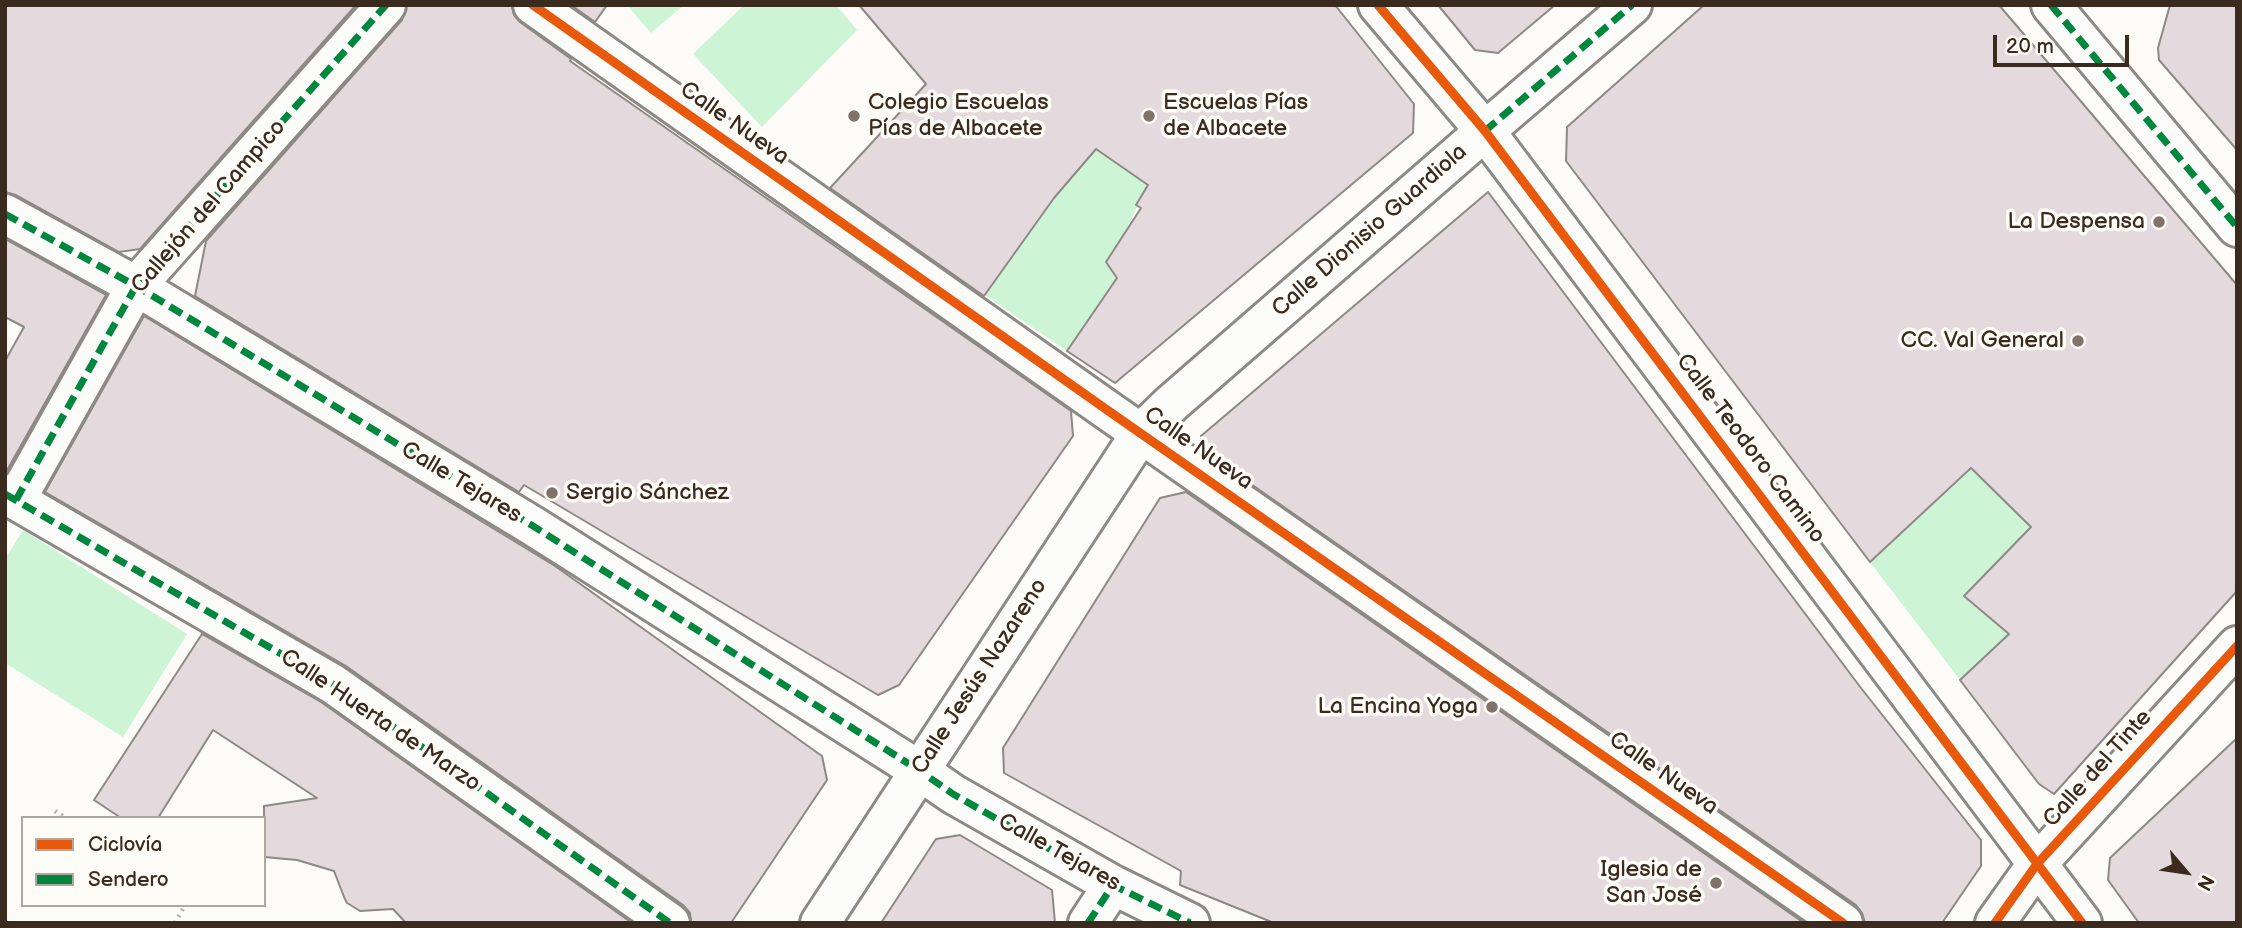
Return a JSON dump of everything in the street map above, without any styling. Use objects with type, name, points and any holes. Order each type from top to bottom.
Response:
[{"type":"street","name":"Callejón del Campico","points":[[11,497],[136,286],[386,5]]},
{"type":"street","name":"Calle Nueva","points":[[533,5],[1843,923]]},
{"type":"street","name":"Calle Teodoro Camino","points":[[1378,5],[1485,131],[2082,923]]},
{"type":"street","name":"Calle Dionisio Guardiola","points":[[1141,433],[1172,403],[1632,5]]},
{"type":"street","points":[[2051,5],[2237,227]]},
{"type":"street","name":"Calle Tejares","points":[[5,214],[136,286],[533,526],[953,794],[1113,884],[1190,923]]},
{"type":"street","name":"Calle Jesús Nazareno","points":[[820,923],[1141,433]]},
{"type":"street","name":"Calle Huerta de Marzo","points":[[11,497],[333,684],[670,923]]},
{"type":"street","name":"Calle del Tinte","points":[[1996,923],[2037,864],[2237,646]]},
{"type":"street","points":[[1088,923],[1113,884]]},
{"type":"path","points":[[55,811],[63,816]]},
{"type":"path","points":[[175,923],[185,907]]},
{"type":"green space","points":[[627,5],[684,5],[651,33]]},
{"type":"green space","points":[[744,5],[836,5],[857,30],[762,127],[693,54]]},
{"type":"green space","points":[[1096,149],[1148,185],[1123,236],[1106,262],[1117,278],[1067,351],[985,295],[1050,203]]},
{"type":"green space","points":[[1972,469],[2032,528],[1965,596],[2009,635],[1960,680],[1870,562]]},
{"type":"green space","points":[[23,530],[187,634],[123,737],[5,663],[5,559]]},
{"type":"building","points":[[5,5],[356,5],[140,249],[119,252],[16,195],[5,192]]},
{"type":"building","points":[[407,5],[512,5],[514,15],[520,22],[571,59],[570,61],[1071,411],[1073,436],[899,685],[878,695],[524,485],[519,492],[195,296],[206,241],[402,20]]},
{"type":"building","points":[[571,5],[607,5],[595,22]]},
{"type":"building","points":[[859,5],[1335,5],[1414,104],[1413,133],[1115,383],[1067,351],[1117,278],[1106,262],[1141,208],[1136,205],[1148,185],[1096,149],[1054,198],[984,296],[830,188],[926,84]]},
{"type":"building","points":[[1438,5],[1555,5],[1498,53],[1475,50]]},
{"type":"building","points":[[1704,5],[1999,5],[2237,285],[2237,591],[2054,794],[2039,784],[1960,680],[2009,634],[1964,596],[2031,527],[1971,468],[1870,562],[1566,161],[1567,127]]},
{"type":"building","points":[[2170,5],[2237,5],[2237,150],[2159,60],[2158,48]]},
{"type":"building","points":[[1488,192],[1861,688],[1981,840],[1981,866],[1942,923],[1865,923],[1856,905],[1202,450],[1201,436]]},
{"type":"building","points":[[5,239],[106,295],[6,472],[5,361],[24,327],[5,317]]},
{"type":"building","points":[[144,316],[555,566],[822,756],[827,780],[731,923],[691,923],[690,913],[683,905],[346,666],[45,492]]},
{"type":"building","points":[[1186,492],[1804,923],[1274,923],[1180,885],[1181,871],[1004,773],[1003,748],[1160,498]]},
{"type":"building","points":[[202,634],[321,702],[632,923],[406,923],[393,909],[360,911],[347,903],[334,871],[297,860],[266,857],[264,806],[317,798],[213,730],[159,816],[118,816],[94,800]]},
{"type":"building","points":[[2237,738],[2237,923],[2139,923],[2108,880],[2110,858]]},
{"type":"building","points":[[960,835],[1052,890],[1055,923],[881,923],[936,839]]},
{"type":"marked path","points":[[16,500],[136,286],[386,5]]},
{"type":"marked path","points":[[1485,131],[1632,5]]},
{"type":"marked path","points":[[2051,5],[2237,227]]},
{"type":"marked path","points":[[5,214],[136,286],[533,526],[909,764]]},
{"type":"marked path","points":[[5,494],[333,684],[670,923]]},
{"type":"marked path","points":[[930,778],[953,794],[1113,885],[1190,923]]},
{"type":"marked path","points":[[1088,923],[1113,885]]},
{"type":"cycle path","points":[[533,5],[1110,412],[1843,923]]},
{"type":"cycle path","points":[[1378,5],[1485,131],[2082,923]]},
{"type":"cycle path","points":[[1995,923],[2037,864],[2237,646]]},
{"type":"place","name":"Colegio Escuelas Pías de Albacete","points":[[854,116]]},
{"type":"place","name":"Escuelas Pías de Albacete","points":[[1149,116]]},
{"type":"place","name":"La Despensa","points":[[2159,222]]},
{"type":"place","name":"CC. Val General","points":[[2078,341]]},
{"type":"place","name":"Sergio Sánchez","points":[[552,493]]},
{"type":"place","name":"La Encina Yoga","points":[[1492,707]]},
{"type":"place","name":"Iglesia de San José","points":[[1716,883]]}]
